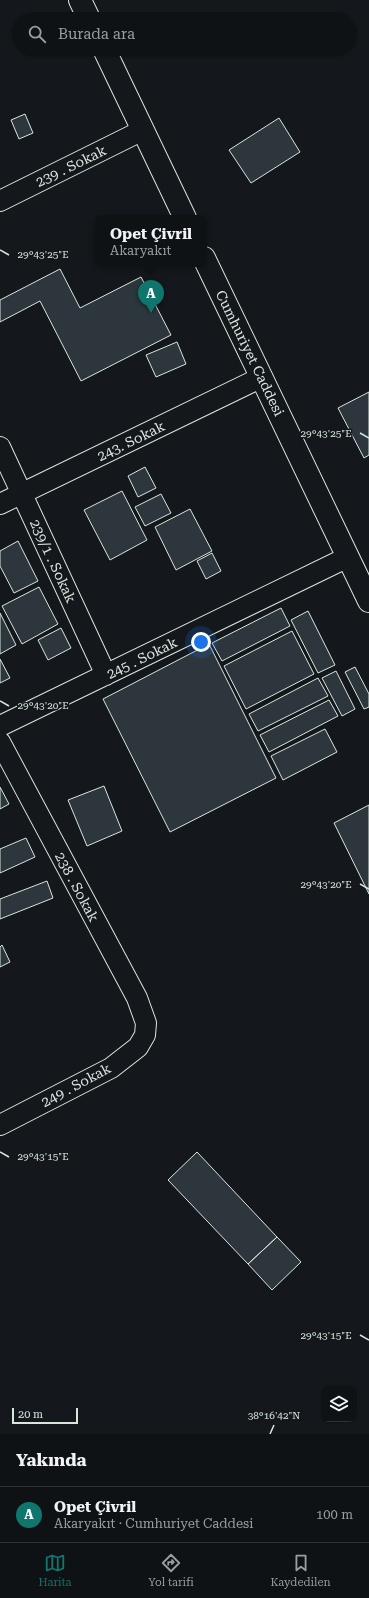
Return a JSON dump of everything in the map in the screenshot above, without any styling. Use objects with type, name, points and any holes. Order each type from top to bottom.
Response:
[{"type":"main road","points":[[80,0],[86,12]]},
{"type":"main road","points":[[107,56],[184,215]]},
{"type":"main road","name":"Cumhuriyet Caddesi","points":[[207,264],[369,601]]},
{"type":"street","name":"239 . Sokak","points":[[0,201],[143,130]]},
{"type":"street","name":"243. Sokak","points":[[0,504],[262,377]]},
{"type":"street","name":"239/1 . Sokak","points":[[0,447],[106,675]]},
{"type":"street","name":"245 . Sokak","points":[[0,726],[348,557]]},
{"type":"street","name":"238 . Sokak","points":[[0,742],[137,998],[146,1022],[145,1035]]},
{"type":"street","name":"249 . Sokak","points":[[0,1125],[111,1068],[138,1047],[145,1035]]},
{"type":"building","points":[[25,114],[33,133],[19,139],[11,120]]},
{"type":"building","points":[[279,118],[300,152],[251,183],[229,150]]},
{"type":"building","points":[[60,269],[80,308],[141,277],[171,335],[81,381],[40,301],[0,322],[0,300]]},
{"type":"building","points":[[177,342],[186,364],[156,377],[146,355]]},
{"type":"building","points":[[369,392],[369,455],[364,458],[338,408]]},
{"type":"building","points":[[145,467],[156,488],[138,497],[128,476]]},
{"type":"building","points":[[122,491],[147,540],[110,560],[84,510]]},
{"type":"building","points":[[161,494],[171,513],[145,526],[135,507]]},
{"type":"building","points":[[190,509],[212,551],[176,570],[155,527]]},
{"type":"building","points":[[18,541],[38,581],[14,593],[0,566],[0,551]]},
{"type":"building","points":[[212,553],[221,571],[206,579],[197,561]]},
{"type":"building","points":[[39,587],[58,624],[22,644],[2,606]]},
{"type":"building","points":[[281,608],[290,626],[222,661],[212,643]]},
{"type":"building","points":[[308,611],[335,665],[318,673],[291,620]]},
{"type":"building","points":[[0,613],[16,645],[0,654]]},
{"type":"building","points":[[61,628],[71,648],[48,660],[38,640]]},
{"type":"building","points":[[292,631],[314,674],[246,709],[224,666]]},
{"type":"building","points":[[209,644],[276,778],[170,832],[103,699]]},
{"type":"building","points":[[0,659],[10,678],[0,683]]},
{"type":"building","points":[[355,667],[369,694],[369,707],[364,709],[345,672]]},
{"type":"building","points":[[336,671],[355,709],[342,716],[322,678]]},
{"type":"building","points":[[318,678],[328,696],[258,731],[249,714]]},
{"type":"building","points":[[329,700],[338,716],[269,752],[260,735]]},
{"type":"building","points":[[325,729],[337,752],[283,780],[271,756]]},
{"type":"building","points":[[104,786],[122,831],[87,846],[68,800]]},
{"type":"building","points":[[0,787],[9,804],[0,809]]},
{"type":"building","points":[[369,805],[369,894],[334,823]]},
{"type":"building","points":[[26,838],[35,857],[0,873],[0,849]]},
{"type":"building","points":[[47,881],[53,898],[0,919],[0,899]]},
{"type":"building","points":[[2,945],[10,962],[0,967],[0,947]]},
{"type":"building","points":[[197,1152],[277,1237],[248,1264],[168,1180]]},
{"type":"building","points":[[277,1237],[301,1262],[272,1290],[248,1264]]},
{"type":"place","name":"Opet Çivril","points":[[151,313]]}]
